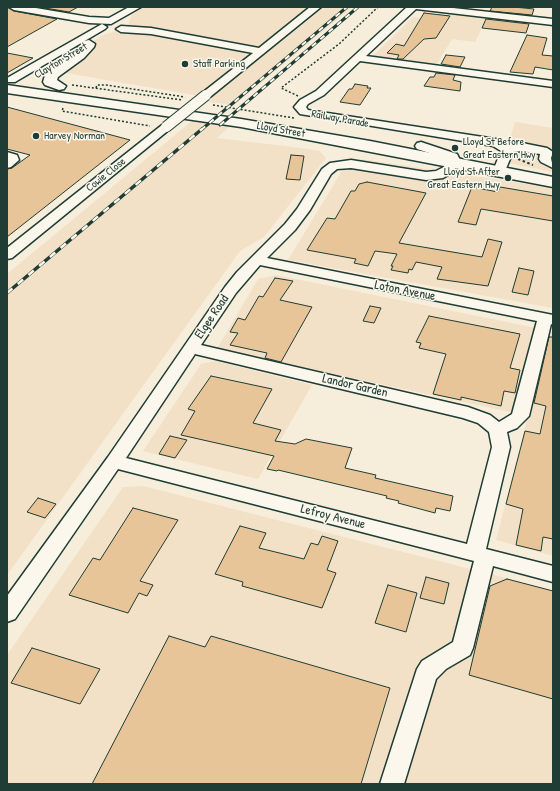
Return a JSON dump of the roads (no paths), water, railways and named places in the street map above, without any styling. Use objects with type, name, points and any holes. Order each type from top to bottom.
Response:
[{"type":"main road","points":[[63,85],[50,82],[51,74],[79,55],[89,44]]},
{"type":"main road","name":"Lloyd Street","points":[[11,87],[63,85],[240,114],[424,152],[453,162],[503,161],[553,182]]},
{"type":"main road","name":"Lloyd Street","points":[[11,87],[76,101],[124,105],[424,152],[503,161],[553,172]]},
{"type":"street","points":[[14,7],[260,51]]},
{"type":"street","name":"Clayton Street","points":[[11,87],[105,23],[136,7]]},
{"type":"street","name":"Clayton Street","points":[[11,87],[101,36],[123,27],[132,15],[144,7]]},
{"type":"street","name":"Cowie Close","points":[[8,253],[166,127],[206,99],[260,51],[316,7]]},
{"type":"street","name":"Railway Parade","points":[[412,7],[320,93],[303,103],[300,107],[302,110],[342,119],[496,143],[503,161]]},
{"type":"street","points":[[419,7],[553,22]]},
{"type":"street","points":[[105,23],[123,21],[123,27]]},
{"type":"street","points":[[358,58],[553,84]]},
{"type":"street","points":[[503,161],[522,148],[547,152],[546,159],[553,164]]},
{"type":"street","points":[[417,174],[428,170],[430,164],[424,152]]},
{"type":"street","points":[[7,156],[13,158],[7,164]]},
{"type":"street","name":"Elgee Road","points":[[7,613],[114,461],[236,282],[290,226],[303,210],[326,172],[334,166],[351,164],[417,174],[439,175],[449,169],[453,162]]},
{"type":"street","name":"Loton Avenue","points":[[258,260],[269,264],[549,320]]},
{"type":"street","points":[[392,784],[425,676],[430,668],[462,648],[465,640],[501,447],[496,429],[511,424],[520,416],[549,320]]},
{"type":"street","name":"Landor Garden","points":[[191,348],[468,413],[484,419],[496,429]]},
{"type":"street","name":"Lefroy Avenue","points":[[114,461],[553,574]]},
{"type":"railway","points":[[201,130],[347,7]]},
{"type":"railway","points":[[220,125],[358,7]]},
{"type":"railway","points":[[7,293],[202,129]]},
{"type":"place","name":"Staff Parking","points":[[185,64]]},
{"type":"place","name":"Harvey Norman","points":[[36,136]]},
{"type":"place","name":"Lloyd St Before Great Eastern Hwy","points":[[455,148]]},
{"type":"place","name":"Lloyd St After Great Eastern Hwy","points":[[508,178]]}]
